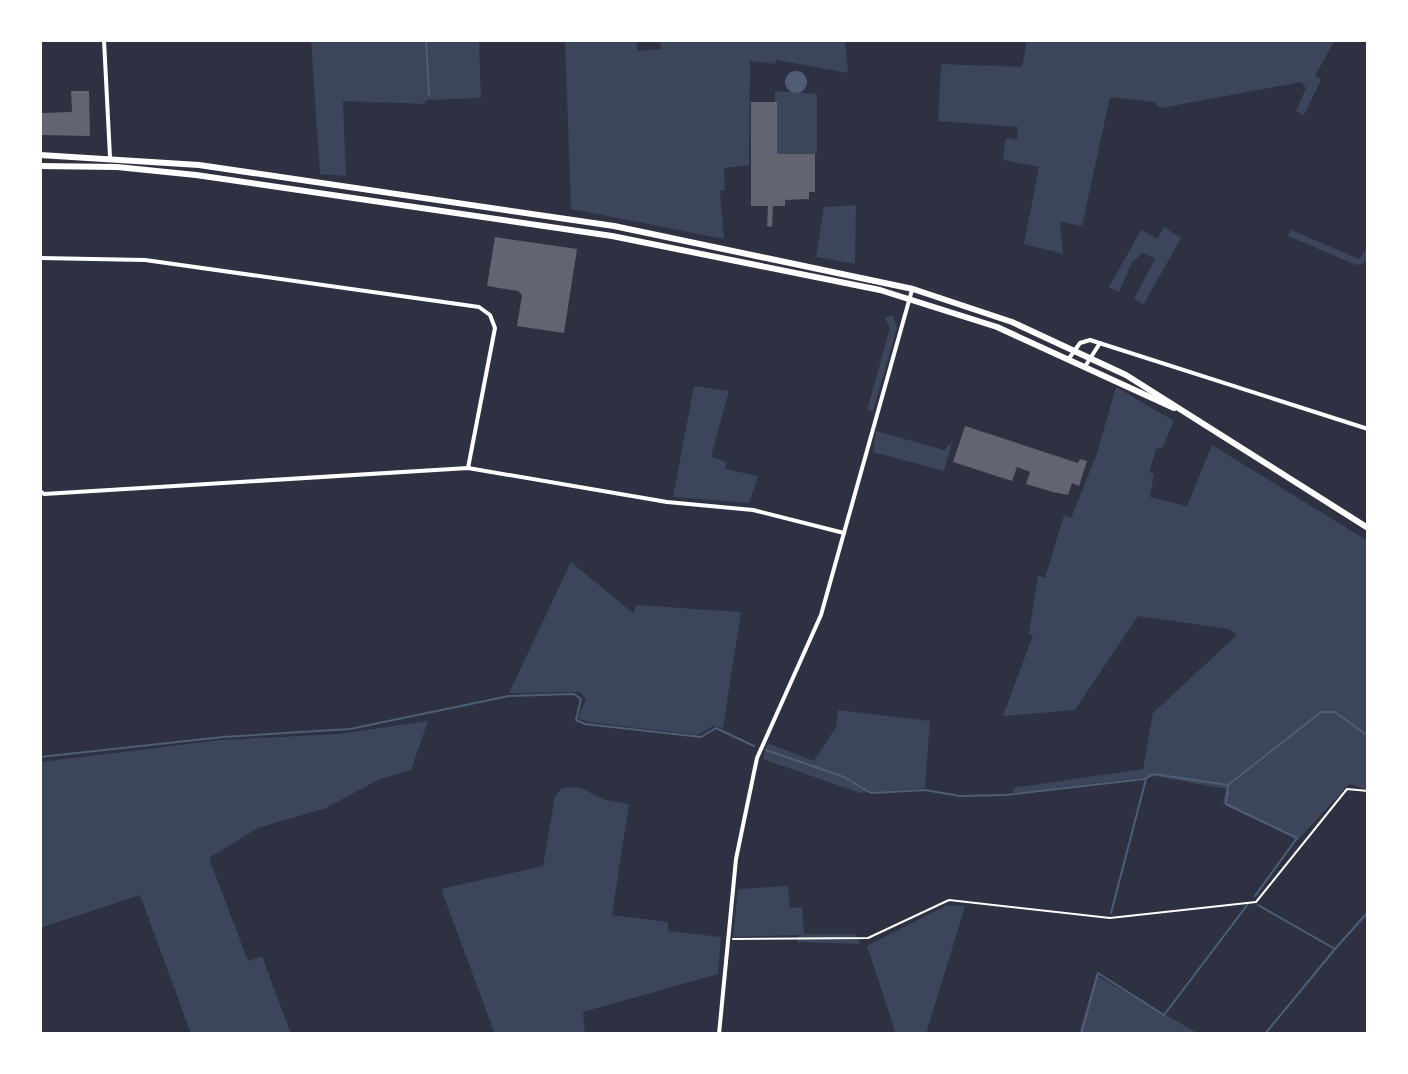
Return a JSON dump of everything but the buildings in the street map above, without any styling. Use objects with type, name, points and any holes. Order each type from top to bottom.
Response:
[{"type":"main road","points":[[40,155],[199,165],[614,226],[913,289],[1012,322],[1091,357],[1368,528]]},
{"type":"main road","points":[[40,166],[117,167],[196,175],[612,236],[910,298],[997,327],[1070,357],[1183,411]]},
{"type":"street","points":[[104,40],[110,157]]},
{"type":"street","points":[[40,258],[145,260],[479,307],[490,315],[495,328],[468,468]]},
{"type":"street","points":[[719,1034],[736,859],[757,758],[821,615],[913,289]]},
{"type":"street","points":[[1070,357],[1084,340],[1100,343],[1368,429]]},
{"type":"street","points":[[1086,365],[1100,343]]},
{"type":"street","points":[[40,491],[44,494],[468,468],[667,502],[753,510],[844,533]]},
{"type":"path","points":[[728,939],[868,938],[949,900],[1110,918],[1243,900],[1256,902],[1347,789],[1368,791]]},
{"type":"shaded area","points":[[311,40],[479,40],[481,98],[427,100],[424,104],[343,101],[346,176],[320,174]]},
{"type":"shaded area","points":[[565,40],[636,40],[638,51],[661,49],[660,40],[845,40],[848,73],[776,60],[775,64],[750,61],[749,165],[724,168],[725,190],[720,191],[724,239],[571,209]]},
{"type":"shaded area","points":[[1027,40],[1335,40],[1315,76],[1321,80],[1304,115],[1296,111],[1306,88],[1301,82],[1161,108],[1153,102],[1110,97],[1082,226],[1060,222],[1063,254],[1024,244],[1039,167],[1003,160],[1006,138],[1017,140],[1018,127],[938,121],[941,64],[1022,67]]},
{"type":"shaded area","points":[[796,71],[804,74],[807,82],[804,90],[796,93],[788,90],[785,82],[788,74]]},
{"type":"shaded area","points":[[775,91],[817,94],[817,154],[775,154]]},
{"type":"shaded area","points":[[856,205],[855,264],[816,257],[824,207]]},
{"type":"shaded area","points":[[1164,227],[1181,238],[1144,304],[1134,299],[1155,259],[1143,253],[1132,262],[1119,292],[1109,287],[1141,230],[1157,239]]},
{"type":"shaded area","points":[[1291,230],[1359,259],[1368,247],[1368,257],[1363,264],[1356,265],[1288,236]]},
{"type":"shaded area","points":[[893,315],[897,328],[873,411],[867,410],[890,328],[885,318]]},
{"type":"shaded area","points":[[694,386],[729,391],[711,457],[727,462],[725,469],[758,476],[749,503],[673,497]]},
{"type":"shaded area","points":[[1116,387],[1174,421],[1162,449],[1157,447],[1149,472],[1154,474],[1150,497],[1187,506],[1212,445],[1368,541],[1368,790],[1349,784],[1298,840],[1223,804],[1226,789],[1154,776],[1015,793],[1013,788],[1143,769],[1153,713],[1237,635],[1229,629],[1138,616],[1075,710],[1003,716],[1033,635],[1029,634],[1038,575],[1045,578],[1064,515],[1071,518],[1097,453]]},
{"type":"shaded area","points":[[876,431],[944,450],[952,442],[944,471],[873,452]]},
{"type":"shaded area","points":[[571,562],[633,613],[636,605],[741,612],[723,728],[713,726],[698,735],[587,722],[578,718],[586,699],[580,692],[509,693]]},
{"type":"shaded area","points":[[838,710],[930,721],[925,788],[860,793],[763,759],[767,743],[814,761],[836,727]]},
{"type":"shaded area","points":[[428,721],[411,770],[380,779],[326,808],[258,828],[209,858],[248,961],[262,956],[291,1034],[191,1034],[140,895],[40,928],[40,762],[221,740],[338,734]]},
{"type":"shaded area","points":[[578,787],[606,800],[629,804],[612,915],[668,922],[668,931],[721,937],[718,974],[583,1012],[585,1034],[495,1034],[441,889],[543,866],[555,796],[562,788]]},
{"type":"shaded area","points":[[788,886],[790,908],[802,907],[804,934],[856,934],[861,944],[797,942],[798,935],[733,937],[738,889]]},
{"type":"shaded area","points":[[947,905],[965,906],[926,1034],[896,1034],[867,946]]},
{"type":"shaded area","points":[[1096,975],[1199,1034],[1079,1034]]},
{"type":"waterway","points":[[426,40],[429,95]]},
{"type":"waterway","points":[[40,757],[223,737],[350,729],[509,696],[574,694],[581,699],[576,720],[585,724],[701,737],[716,728],[754,746]]},
{"type":"waterway","points":[[766,750],[844,777],[871,793],[925,790],[960,796],[1006,795],[1144,779],[1154,774],[1228,785],[1321,712],[1335,712],[1368,736]]},
{"type":"waterway","points":[[1111,913],[1146,779]]},
{"type":"waterway","points":[[1228,786],[1226,804],[1297,838],[1255,896]]},
{"type":"waterway","points":[[1081,1034],[1098,973],[1164,1015],[1248,904]]},
{"type":"waterway","points":[[1258,905],[1335,949],[1368,912]]},
{"type":"waterway","points":[[1265,1034],[1335,949]]}]
